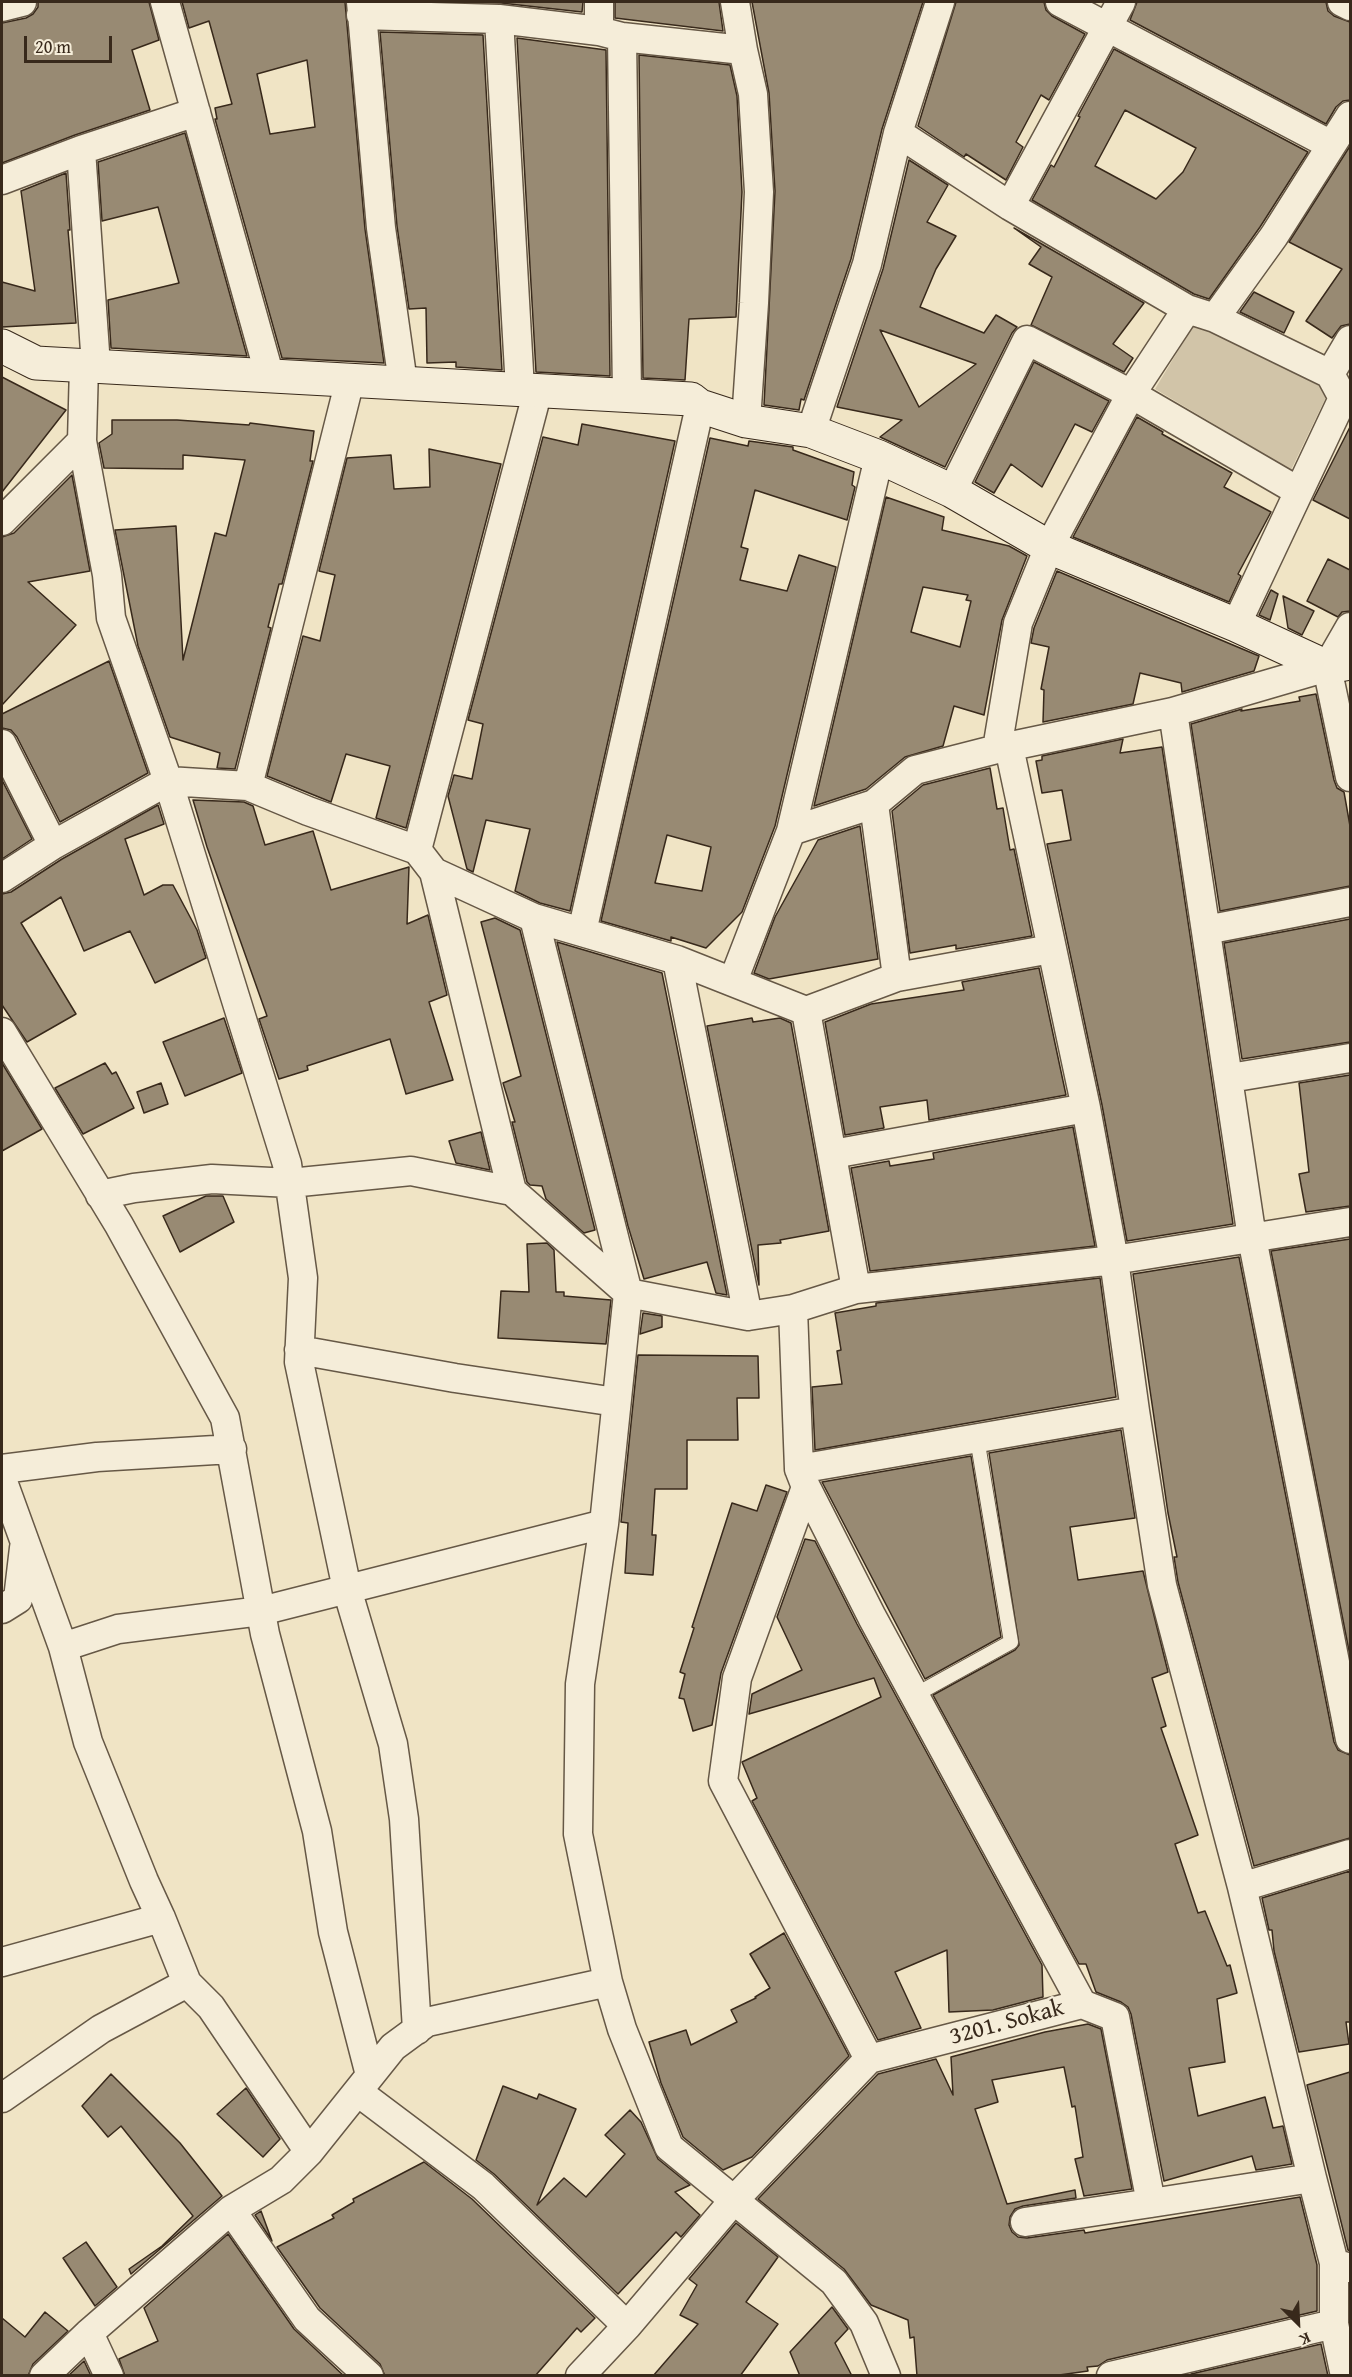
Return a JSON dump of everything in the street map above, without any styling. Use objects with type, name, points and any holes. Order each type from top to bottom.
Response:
[{"type":"main road","points":[[2,346],[36,363],[691,399],[700,405],[746,422],[811,431],[879,457],[952,491],[1049,547],[1339,665]]},
{"type":"street","points":[[2,7],[22,2]]},
{"type":"street","points":[[165,2],[270,377]]},
{"type":"street","points":[[599,2],[611,34],[627,395]]},
{"type":"street","points":[[735,2],[753,94],[759,192],[746,422]]},
{"type":"street","points":[[811,431],[867,264],[898,134],[940,2]]},
{"type":"street","points":[[1060,2],[1330,145]]},
{"type":"street","points":[[1010,206],[1121,2]]},
{"type":"street","points":[[1342,2],[1350,6]]},
{"type":"street","points":[[403,383],[381,228],[361,8],[499,19],[743,50]]},
{"type":"street","points":[[499,19],[529,390],[426,861],[512,1191]]},
{"type":"street","points":[[2,180],[81,150],[196,112]]},
{"type":"street","points":[[1215,318],[1275,236],[1350,116]]},
{"type":"street","points":[[898,134],[1010,206],[1187,309],[1215,318],[1341,392]]},
{"type":"street","points":[[81,150],[90,366],[82,441],[107,575],[111,618],[168,781],[287,1164],[303,1278],[299,1362],[347,1589],[393,1744],[404,1819],[417,2030]]},
{"type":"street","points":[[1187,309],[1131,394],[1049,547],[1018,623],[1003,748],[1086,1108],[1114,1260],[1162,1585],[1242,1887],[1312,2178],[1342,2265],[1334,2324],[1345,2376]]},
{"type":"street","points":[[952,491],[1027,340],[1131,394],[1298,490]]},
{"type":"street","points":[[1236,625],[1341,392],[1350,340]]},
{"type":"street","points":[[248,786],[350,380]]},
{"type":"street","points":[[582,932],[700,405]]},
{"type":"street","points":[[2,521],[82,441]]},
{"type":"street","points":[[733,981],[791,831],[879,457]]},
{"type":"street","points":[[1350,627],[1339,665],[1350,777]]},
{"type":"street","points":[[791,831],[874,804],[915,770],[1003,748],[1173,712],[1339,665]]},
{"type":"street","points":[[1173,712],[1230,1078],[1252,1238],[1350,1739]]},
{"type":"street","points":[[2,744],[53,844]]},
{"type":"street","points":[[2,878],[53,844],[168,781],[248,786],[426,861],[534,918],[678,960],[806,1011],[897,977],[1051,949]]},
{"type":"street","points":[[874,804],[897,977]]},
{"type":"street","points":[[1206,930],[1350,903]]},
{"type":"street","points":[[534,918],[628,1293],[603,1524],[580,1684],[578,1834],[608,1982],[622,2029],[669,2147],[834,2283],[864,2323],[886,2376]]},
{"type":"street","points":[[678,960],[748,1316]]},
{"type":"street","points":[[806,1011],[856,1289]]},
{"type":"street","points":[[2,1032],[100,1195],[225,1418],[261,1611],[317,1831],[333,1932],[364,2084],[483,2186],[627,2326]]},
{"type":"street","points":[[1230,1078],[1350,1058]]},
{"type":"street","points":[[833,1154],[1086,1108]]},
{"type":"street","points":[[100,1195],[134,1188],[212,1179],[290,1183],[411,1170],[512,1191],[628,1293],[748,1316],[793,1309],[856,1289],[1114,1260],[1350,1222]]},
{"type":"street","points":[[580,2376],[627,2326],[734,2200],[869,2059],[723,1781],[737,1678],[803,1478],[793,1309]]},
{"type":"street","points":[[299,1350],[616,1402]]},
{"type":"street","points":[[803,1478],[977,1438],[1135,1412]]},
{"type":"street","points":[[2,1469],[98,1457],[232,1449]]},
{"type":"street","points":[[803,1478],[915,1695],[1082,2004]]},
{"type":"street","points":[[2,1479],[63,1647],[88,1742],[187,1983],[211,2007],[309,2152]]},
{"type":"street","points":[[63,1647],[118,1629],[261,1611],[603,1524]]},
{"type":"street","points":[[2,1609],[18,1599],[25,1541]]},
{"type":"street","points":[[1242,1887],[1350,1854]]},
{"type":"street","points":[[2,1962],[161,1918]]},
{"type":"street","points":[[44,2376],[89,2333],[231,2210],[281,2180],[309,2152],[393,2047],[428,2022],[608,1982]]},
{"type":"street","points":[[2,2098],[101,2029],[187,1983]]},
{"type":"street","name":"3201. Sokak","points":[[869,2059],[1082,2004],[1115,2017],[1151,2203]]},
{"type":"street","points":[[1025,2222],[1312,2178]]},
{"type":"street","points":[[231,2210],[307,2319],[369,2376]]},
{"type":"street","points":[[1111,2376],[1334,2324]]},
{"type":"street","points":[[89,2333],[109,2376]]},
{"type":"lane","points":[[915,1695],[1011,1642],[977,1438]]},
{"type":"shaded area","points":[[1196,321],[1329,391],[1291,470],[1155,389]]},
{"type":"building","points":[[38,2],[149,2],[159,40],[132,50],[150,110],[2,163],[2,23],[26,18],[33,14],[38,7]]},
{"type":"building","points":[[182,2],[345,2],[365,229],[384,363],[282,358],[215,119],[217,119],[215,108],[232,104],[209,21],[189,28]],"holes":[[[307,60],[315,127],[270,134],[257,74]]]},
{"type":"building","points":[[465,2],[583,2],[582,12],[501,3]]},
{"type":"building","points":[[615,2],[719,2],[723,31],[615,18]]},
{"type":"building","points":[[752,2],[923,2],[882,129],[851,259],[799,410],[764,405],[775,191],[769,93]]},
{"type":"building","points":[[956,2],[1044,2],[1046,10],[1052,16],[1085,34],[1049,100],[1041,95],[1016,142],[1023,147],[1006,180],[966,154],[964,157],[918,126]]},
{"type":"building","points":[[1137,2],[1326,2],[1328,11],[1334,16],[1350,22],[1350,100],[1343,101],[1336,107],[1326,124],[1130,20]]},
{"type":"building","points":[[380,32],[483,35],[502,370],[456,367],[456,362],[427,363],[426,308],[409,309],[397,226]]},
{"type":"building","points":[[517,38],[606,50],[610,376],[536,372]]},
{"type":"building","points":[[1114,49],[1308,152],[1260,227],[1209,299],[1194,294],[1032,200],[1051,165],[1054,167],[1080,117],[1078,116]],"holes":[[[1125,110],[1196,148],[1183,172],[1156,199],[1095,166]]]},
{"type":"building","points":[[639,55],[730,65],[737,96],[742,192],[736,317],[689,319],[685,380],[643,378]]},
{"type":"building","points":[[185,133],[247,356],[111,348],[108,300],[179,283],[158,207],[102,221],[98,162]]},
{"type":"building","points":[[1350,146],[1350,324],[1341,326],[1332,338],[1306,321],[1342,269],[1289,242]]},
{"type":"building","points":[[909,160],[948,185],[927,222],[956,236],[936,269],[920,307],[984,333],[996,315],[1017,327],[945,467],[880,437],[902,420],[837,407],[883,269]],"holes":[[[880,330],[976,364],[919,407]]]},
{"type":"building","points":[[66,173],[76,323],[2,327],[2,282],[35,291],[21,191]]},
{"type":"building","points":[[1014,228],[1144,303],[1113,344],[1133,358],[1124,372],[1031,325],[1052,277],[1029,264],[1041,247]]},
{"type":"building","points":[[1254,292],[1294,312],[1284,333],[1240,312]]},
{"type":"building","points":[[1034,362],[1109,401],[1092,432],[1075,424],[1042,487],[1011,464],[994,493],[975,482]]},
{"type":"building","points":[[2,377],[66,410],[2,492]]},
{"type":"building","points":[[1137,417],[1163,432],[1162,434],[1232,473],[1224,487],[1271,512],[1238,574],[1241,576],[1229,602],[1073,537]]},
{"type":"building","points":[[112,420],[177,420],[249,425],[250,423],[314,431],[310,461],[313,461],[282,584],[279,584],[268,627],[271,628],[235,769],[217,768],[220,753],[170,737],[138,646],[115,530],[176,526],[183,660],[215,533],[226,536],[245,460],[183,455],[183,469],[104,468],[99,443],[112,434]]},
{"type":"building","points":[[582,424],[675,441],[570,911],[540,903],[515,891],[530,829],[486,820],[473,872],[467,869],[448,796],[454,775],[472,779],[483,724],[468,720],[543,437],[578,445]]},
{"type":"building","points":[[1350,427],[1350,519],[1313,500]]},
{"type":"building","points":[[710,438],[748,446],[749,441],[793,447],[793,450],[854,472],[852,485],[855,487],[847,520],[755,490],[741,547],[748,549],[740,580],[787,591],[799,555],[836,567],[775,826],[742,912],[706,948],[671,937],[671,941],[601,921]],"holes":[[[667,835],[711,847],[702,891],[655,883]]]},
{"type":"building","points":[[429,449],[501,464],[406,828],[376,818],[390,766],[346,754],[331,802],[267,776],[303,636],[320,641],[335,575],[319,571],[347,458],[391,455],[394,489],[430,487]]},
{"type":"building","points":[[72,475],[90,571],[28,582],[76,625],[2,705],[2,537],[14,533]]},
{"type":"building","points":[[886,497],[944,517],[942,530],[1009,546],[1027,556],[1002,620],[984,715],[954,706],[943,746],[905,757],[866,789],[814,806]],"holes":[[[923,587],[968,595],[966,600],[971,601],[960,647],[911,632]]]},
{"type":"building","points":[[1328,559],[1350,570],[1350,611],[1342,612],[1338,617],[1307,601]]},
{"type":"building","points":[[1057,571],[1259,656],[1254,671],[1182,692],[1181,683],[1140,673],[1133,704],[1043,722],[1044,690],[1041,689],[1049,647],[1031,643],[1034,628]]},
{"type":"building","points":[[1271,590],[1278,594],[1270,620],[1259,615]]},
{"type":"building","points":[[1283,596],[1314,611],[1302,635],[1288,628]]},
{"type":"building","points":[[109,661],[148,773],[60,822],[17,737],[11,730],[2,728],[2,714]]},
{"type":"building","points":[[1316,694],[1334,780],[1337,788],[1344,792],[1350,826],[1350,886],[1220,911],[1191,724],[1242,709],[1241,711],[1300,701],[1299,697]]},
{"type":"building","points":[[1123,739],[1120,753],[1162,747],[1233,1224],[1127,1241],[1102,1105],[1047,844],[1071,840],[1062,790],[1042,793],[1036,761],[1042,760],[1042,756]]},
{"type":"building","points":[[990,768],[997,809],[1003,808],[1010,850],[1014,849],[1032,936],[956,949],[956,945],[910,953],[892,811],[923,785]]},
{"type":"building","points":[[2,780],[32,839],[2,859]]},
{"type":"building","points":[[193,800],[244,802],[253,806],[265,845],[313,831],[331,890],[409,867],[407,924],[428,915],[447,995],[429,1002],[453,1080],[406,1094],[390,1039],[307,1066],[308,1070],[279,1079],[259,1019],[267,1016],[207,847]]},
{"type":"building","points":[[158,805],[164,824],[125,839],[144,895],[163,885],[173,885],[197,930],[206,958],[155,983],[130,931],[84,951],[61,897],[21,923],[76,1014],[27,1042],[2,1005],[2,894],[11,892],[62,859]]},
{"type":"building","points":[[860,826],[878,959],[769,979],[754,973],[775,917],[818,840]]},
{"type":"building","points":[[495,918],[520,930],[595,1230],[584,1233],[546,1199],[542,1186],[530,1185],[527,1182],[512,1122],[515,1122],[503,1083],[521,1076],[481,922]]},
{"type":"building","points":[[1350,919],[1350,1042],[1242,1059],[1224,943]]},
{"type":"building","points":[[557,942],[662,973],[727,1295],[716,1293],[707,1262],[644,1279],[628,1226]]},
{"type":"building","points":[[1039,968],[1066,1095],[929,1120],[927,1100],[880,1107],[884,1128],[845,1135],[825,1022],[871,1004],[964,990],[962,982]]},
{"type":"building","points":[[224,1018],[242,1073],[185,1096],[163,1042]]},
{"type":"building","points":[[752,1018],[753,1022],[780,1018],[791,1023],[829,1231],[780,1240],[781,1243],[758,1245],[759,1285],[707,1026]]},
{"type":"building","points":[[2,1063],[42,1129],[2,1151]]},
{"type":"building","points":[[105,1063],[112,1074],[116,1072],[134,1108],[83,1134],[55,1088]]},
{"type":"building","points":[[1350,1075],[1350,1206],[1306,1212],[1299,1174],[1309,1172],[1299,1083]]},
{"type":"building","points":[[161,1083],[168,1104],[144,1113],[137,1092]]},
{"type":"building","points":[[1073,1127],[1095,1246],[870,1271],[851,1168],[889,1161],[890,1166],[934,1159],[933,1153]]},
{"type":"building","points":[[481,1132],[490,1170],[456,1163],[449,1141]]},
{"type":"building","points":[[206,1196],[223,1196],[234,1222],[180,1252],[163,1216]]},
{"type":"building","points":[[1350,1239],[1350,1656],[1271,1251]]},
{"type":"building","points":[[547,1243],[554,1250],[556,1292],[564,1292],[564,1296],[611,1300],[606,1344],[498,1338],[501,1291],[529,1292],[527,1244]]},
{"type":"building","points":[[1239,1257],[1334,1742],[1338,1750],[1350,1755],[1350,1838],[1254,1866],[1178,1582],[1174,1557],[1177,1557],[1168,1513],[1133,1274]]},
{"type":"building","points":[[1100,1278],[1116,1397],[815,1450],[812,1387],[842,1384],[837,1351],[841,1350],[835,1313],[876,1306],[876,1303]]},
{"type":"building","points":[[643,1313],[662,1316],[662,1327],[640,1334]]},
{"type":"building","points":[[638,1355],[758,1356],[759,1398],[737,1398],[738,1440],[687,1440],[687,1489],[655,1489],[652,1535],[656,1535],[653,1575],[625,1573],[628,1523],[621,1522]]},
{"type":"building","points":[[1121,1430],[1135,1518],[1070,1527],[1078,1580],[1143,1571],[1168,1672],[1152,1678],[1166,1726],[1161,1728],[1198,1835],[1175,1844],[1198,1913],[1205,1911],[1227,1966],[1230,1965],[1237,1993],[1217,1999],[1225,2062],[1189,2068],[1198,2116],[1265,2097],[1273,2128],[1283,2126],[1292,2164],[1256,2170],[1252,2156],[1164,2181],[1128,2007],[1096,1992],[1086,1964],[1079,1964],[933,1695],[1015,1650],[1019,1645],[989,1453]]},
{"type":"building","points":[[971,1456],[1001,1637],[925,1679],[822,1482]]},
{"type":"building","points":[[766,1485],[787,1492],[721,1673],[712,1725],[693,1731],[684,1699],[679,1698],[685,1674],[680,1672],[694,1628],[692,1627],[732,1503],[757,1511]]},
{"type":"building","points":[[805,1539],[815,1541],[857,1624],[1042,1965],[1043,1997],[993,2010],[949,2012],[947,1950],[895,1972],[921,2028],[878,2040],[752,1801],[757,1798],[742,1762],[881,1697],[874,1678],[749,1714],[752,1694],[802,1670],[777,1617]]},
{"type":"building","points":[[1350,1871],[1350,2022],[1346,2022],[1349,2044],[1299,2052],[1274,1951],[1272,1930],[1269,1930],[1262,1898]]},
{"type":"building","points":[[784,1933],[849,2056],[752,2157],[723,2170],[683,2137],[661,2083],[649,2042],[686,2030],[691,2045],[737,2022],[731,2010],[756,1998],[770,1988],[750,1954]]},
{"type":"building","points":[[1088,2024],[1101,2029],[1132,2189],[1084,2196],[1075,2159],[1083,2157],[1075,2106],[1072,2107],[1064,2067],[992,2080],[998,2102],[975,2109],[1007,2204],[1075,2190],[1076,2198],[1015,2209],[1010,2217],[1009,2225],[1012,2232],[1018,2237],[1027,2238],[1084,2230],[1085,2233],[1300,2197],[1317,2265],[1317,2311],[1107,2360],[1098,2366],[1087,2367],[1088,2371],[1052,2376],[917,2376],[914,2337],[910,2338],[908,2320],[871,2305],[844,2269],[758,2199],[878,2074],[936,2059],[953,2095],[951,2057],[1045,2032]]},
{"type":"building","points":[[1350,2072],[1350,2251],[1307,2085]]},
{"type":"building","points":[[111,2074],[180,2143],[222,2196],[131,2274],[129,2269],[162,2246],[193,2216],[121,2126],[108,2137],[82,2106]]},
{"type":"building","points":[[503,2086],[537,2099],[539,2094],[576,2109],[537,2205],[564,2178],[586,2197],[625,2154],[605,2135],[630,2110],[641,2122],[658,2159],[690,2185],[675,2192],[700,2215],[681,2237],[676,2232],[618,2294],[494,2174],[476,2160]]},
{"type":"building","points":[[246,2088],[280,2139],[263,2157],[217,2114]]},
{"type":"building","points":[[424,2162],[472,2199],[595,2318],[581,2332],[577,2328],[535,2376],[385,2376],[380,2364],[320,2308],[277,2247],[334,2218],[332,2215],[354,2202],[353,2199]]},
{"type":"building","points":[[261,2211],[272,2241],[255,2215]]},
{"type":"building","points":[[736,2223],[778,2257],[746,2302],[778,2324],[740,2376],[653,2376],[698,2324],[680,2315],[697,2285],[689,2279]]},
{"type":"building","points":[[228,2234],[294,2329],[344,2376],[125,2376],[119,2359],[158,2341],[144,2308]]},
{"type":"building","points":[[86,2242],[117,2287],[95,2306],[63,2258]]},
{"type":"building","points":[[832,2307],[848,2329],[835,2343],[852,2376],[800,2376],[790,2352]]},
{"type":"building","points":[[45,2312],[68,2331],[33,2364],[28,2376],[2,2376],[2,2318],[25,2337]]},
{"type":"building","points":[[1321,2344],[1328,2376],[1191,2376],[1191,2374]]},
{"type":"building","points":[[84,2361],[91,2376],[68,2376]]}]
